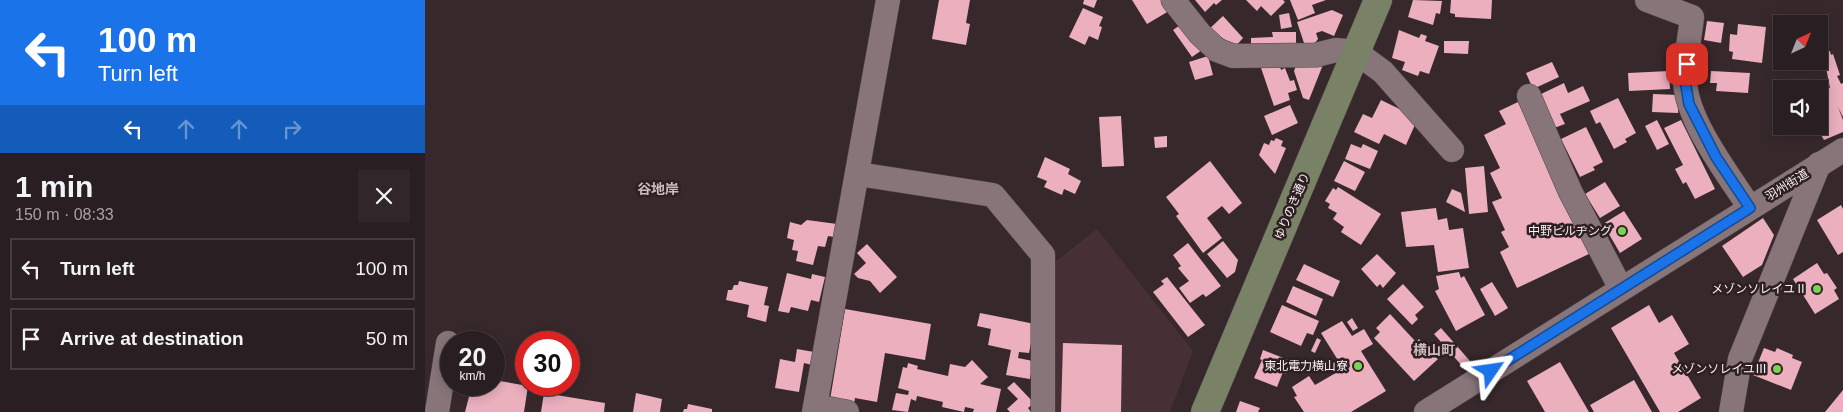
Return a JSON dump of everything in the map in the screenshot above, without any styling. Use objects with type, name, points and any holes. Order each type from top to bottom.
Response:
[{"type":"street","points":[[847,412],[814,409],[888,0]]},
{"type":"street","points":[[1173,0],[1200,34],[1217,50],[1233,56],[1316,55],[1336,50],[1356,52],[1383,72],[1452,150]]},
{"type":"street","name":"ゆりのき通り","points":[[1205,412],[1378,0]]},
{"type":"street","points":[[1647,0],[1693,9],[1685,80],[1689,104],[1716,157],[1750,208]]},
{"type":"street","points":[[1529,96],[1570,192],[1621,289]]},
{"type":"street","name":"羽州街道","points":[[1426,412],[1843,150]]},
{"type":"street","points":[[1731,412],[1740,359],[1819,164]]},
{"type":"street","points":[[858,174],[993,195],[1043,255],[1043,412]]},
{"type":"street","points":[[433,410],[440,379]]},
{"type":"shaded area","points":[[1097,229],[1193,351],[1170,412],[1053,412],[1055,262]]},
{"type":"building","points":[[939,0],[970,0],[966,23],[970,24],[966,45],[932,39]]},
{"type":"building","points":[[1084,0],[1097,0],[1094,8],[1083,4]]},
{"type":"building","points":[[1132,0],[1162,0],[1169,11],[1147,24]]},
{"type":"building","points":[[1195,0],[1222,0],[1216,5],[1214,3],[1205,12]]},
{"type":"building","points":[[1246,0],[1283,0],[1285,2],[1271,16],[1261,6],[1257,11]]},
{"type":"building","points":[[1290,0],[1326,0],[1312,5],[1315,13],[1298,20]]},
{"type":"building","points":[[1413,0],[1442,1],[1440,14],[1436,13],[1433,25],[1408,17]]},
{"type":"building","points":[[1451,0],[1492,0],[1491,19],[1455,17],[1455,14],[1450,13]]},
{"type":"building","points":[[1083,8],[1103,17],[1099,26],[1102,27],[1098,40],[1089,36],[1085,45],[1069,37]]},
{"type":"building","points":[[1332,10],[1343,15],[1334,36],[1322,31],[1316,33],[1318,39],[1315,43],[1307,46],[1304,43],[1297,22]]},
{"type":"building","points":[[1289,13],[1292,27],[1281,29],[1279,15]]},
{"type":"building","points":[[1223,16],[1243,38],[1235,47],[1221,37],[1217,41],[1207,31]]},
{"type":"building","points":[[1707,21],[1724,23],[1721,43],[1704,40]]},
{"type":"building","points":[[1183,23],[1202,50],[1192,57],[1173,30]]},
{"type":"building","points":[[1738,24],[1766,27],[1762,63],[1732,59],[1733,52],[1729,51],[1730,34],[1737,35]]},
{"type":"building","points":[[1399,30],[1419,38],[1421,34],[1427,36],[1425,41],[1439,46],[1429,74],[1420,71],[1418,76],[1402,70],[1405,62],[1392,58]]},
{"type":"building","points":[[1272,32],[1296,32],[1296,48],[1251,45],[1251,38],[1273,37]]},
{"type":"building","points":[[1444,41],[1469,41],[1468,54],[1444,53]]},
{"type":"building","points":[[1828,51],[1830,51],[1831,55],[1833,54],[1840,75],[1837,76],[1841,84],[1843,83],[1843,117],[1838,107],[1843,120],[1843,132],[1824,140],[1821,135],[1828,135],[1828,89],[1830,88],[1826,70]]},
{"type":"building","points":[[1208,56],[1213,75],[1195,80],[1189,62]]},
{"type":"building","points":[[1326,57],[1309,100],[1303,98],[1294,71],[1298,60]]},
{"type":"building","points":[[1259,62],[1279,63],[1281,70],[1285,68],[1290,81],[1294,80],[1297,90],[1288,93],[1290,100],[1274,106]]},
{"type":"building","points":[[1552,62],[1559,77],[1533,89],[1526,73]]},
{"type":"building","points":[[1669,71],[1670,89],[1629,91],[1628,73]]},
{"type":"building","points":[[1711,71],[1750,73],[1748,93],[1716,91],[1717,83],[1710,83]]},
{"type":"building","points":[[1564,83],[1568,93],[1583,86],[1590,101],[1560,114],[1565,124],[1554,128],[1539,95]]},
{"type":"building","points":[[1653,94],[1679,95],[1678,113],[1652,112]]},
{"type":"building","points":[[1618,98],[1636,133],[1625,139],[1627,142],[1614,149],[1600,122],[1596,124],[1590,111]]},
{"type":"building","points":[[1381,100],[1418,118],[1406,145],[1384,134],[1379,144],[1354,132],[1363,114],[1372,118]]},
{"type":"building","points":[[1518,102],[1591,253],[1517,288],[1500,252],[1509,247],[1501,232],[1505,230],[1492,202],[1502,198],[1490,173],[1500,168],[1484,135],[1506,124],[1499,111]]},
{"type":"building","points":[[1290,105],[1298,123],[1272,135],[1264,116]]},
{"type":"building","points":[[1121,116],[1124,166],[1102,167],[1099,117]]},
{"type":"building","points":[[1657,120],[1669,144],[1657,150],[1645,126]]},
{"type":"building","points":[[1681,120],[1715,189],[1695,199],[1686,182],[1683,184],[1675,169],[1683,165],[1664,128]]},
{"type":"building","points":[[1586,127],[1603,162],[1593,167],[1595,170],[1580,177],[1561,139]]},
{"type":"building","points":[[1167,136],[1167,147],[1155,148],[1154,137]]},
{"type":"building","points":[[1276,138],[1283,141],[1281,146],[1286,148],[1275,174],[1259,155],[1264,143],[1269,145],[1271,140],[1274,141]]},
{"type":"building","points":[[1351,144],[1361,148],[1363,144],[1378,151],[1370,169],[1345,159]]},
{"type":"building","points":[[1045,157],[1070,169],[1068,174],[1081,181],[1075,194],[1064,189],[1062,195],[1044,187],[1047,181],[1037,177]]},
{"type":"building","points":[[1210,161],[1242,203],[1229,214],[1222,206],[1207,218],[1222,238],[1203,253],[1176,216],[1179,214],[1166,197]]},
{"type":"building","points":[[1344,161],[1365,172],[1355,191],[1334,181]]},
{"type":"building","points":[[1484,166],[1488,212],[1469,214],[1465,168]]},
{"type":"building","points":[[1605,182],[1620,206],[1600,218],[1585,194]]},
{"type":"building","points":[[1338,187],[1381,214],[1361,245],[1341,232],[1344,227],[1333,219],[1337,213],[1328,208],[1330,204],[1325,201],[1333,188],[1336,190]]},
{"type":"building","points":[[1452,189],[1461,193],[1465,212],[1446,202]]},
{"type":"building","points":[[1841,205],[1843,209],[1843,252],[1838,255],[1817,220]]},
{"type":"building","points":[[1436,208],[1438,220],[1447,218],[1449,230],[1463,228],[1469,268],[1438,272],[1434,245],[1406,247],[1401,212]]},
{"type":"building","name":"中野ビルヂング","points":[[1624,211],[1642,239],[1620,253],[1603,224]]},
{"type":"building","points":[[1763,218],[1774,235],[1762,265],[1743,277],[1722,246]]},
{"type":"building","points":[[807,220],[837,224],[834,237],[828,236],[825,247],[818,246],[813,265],[796,261],[798,251],[792,250],[794,240],[787,238],[790,222],[801,225]]},
{"type":"building","points":[[1223,241],[1238,260],[1235,272],[1227,278],[1207,254]]},
{"type":"building","points":[[1188,243],[1221,286],[1206,297],[1203,294],[1190,303],[1179,288],[1189,281],[1178,268],[1181,266],[1173,255]]},
{"type":"building","points":[[867,244],[897,277],[880,293],[870,281],[858,278],[854,274],[866,263],[857,253]]},
{"type":"building","points":[[1377,254],[1396,273],[1383,288],[1380,284],[1377,287],[1361,269]]},
{"type":"building","name":"メゾンソレイユⅡ","points":[[1817,263],[1824,274],[1827,273],[1837,288],[1834,290],[1839,299],[1815,314],[1793,279]]},
{"type":"building","points":[[1304,264],[1340,281],[1333,297],[1296,280]]},
{"type":"building","points":[[1459,272],[1461,278],[1464,276],[1485,315],[1456,331],[1435,291],[1439,289],[1436,276]]},
{"type":"building","points":[[787,273],[811,279],[812,274],[825,277],[819,302],[811,300],[808,311],[791,307],[789,313],[778,311]]},
{"type":"building","points":[[1167,277],[1205,325],[1188,337],[1153,292],[1164,284],[1161,281]]},
{"type":"building","points":[[739,281],[768,287],[764,305],[769,306],[766,322],[747,317],[749,305],[726,300],[728,290],[732,290],[734,285],[738,285]]},
{"type":"building","points":[[1492,282],[1508,308],[1495,316],[1480,289]]},
{"type":"building","points":[[1403,284],[1424,307],[1415,315],[1418,319],[1412,325],[1387,299]]},
{"type":"building","points":[[1293,286],[1323,299],[1316,316],[1286,302]]},
{"type":"building","points":[[1282,305],[1319,321],[1313,335],[1307,333],[1301,346],[1270,332]]},
{"type":"building","points":[[1649,305],[1659,323],[1672,315],[1689,344],[1674,353],[1701,398],[1678,412],[1660,412],[1611,328]]},
{"type":"building","points":[[845,309],[931,324],[925,360],[885,353],[877,402],[855,398],[854,404],[830,400]]},
{"type":"building","points":[[980,313],[1035,324],[1029,353],[1019,352],[1018,358],[1033,361],[1030,379],[1006,375],[1011,350],[988,345],[991,329],[977,326]]},
{"type":"building","points":[[1390,314],[1416,342],[1419,339],[1438,359],[1414,381],[1374,338],[1380,332],[1376,328]]},
{"type":"building","points":[[1352,318],[1358,328],[1353,331],[1347,322]]},
{"type":"building","name":"東北電力横山寮","points":[[1342,321],[1352,336],[1364,329],[1373,344],[1361,351],[1386,391],[1351,412],[1304,412],[1294,397],[1297,396],[1292,387],[1309,376],[1315,385],[1346,367],[1344,363],[1341,365],[1321,333]]},
{"type":"building","points":[[1441,328],[1470,361],[1463,367],[1434,334]]},
{"type":"building","points":[[1317,338],[1321,340],[1315,353],[1311,351]]},
{"type":"building","points":[[1063,343],[1122,345],[1121,412],[1061,412]]},
{"type":"building","name":"メゾンソレイユⅢ","points":[[1764,348],[1775,352],[1777,348],[1793,355],[1792,358],[1802,362],[1791,390],[1753,375]]},
{"type":"building","points":[[797,349],[814,352],[812,365],[804,363],[799,392],[775,388],[780,359],[795,362]]},
{"type":"building","points":[[1263,350],[1291,361],[1286,374],[1283,372],[1277,387],[1254,378],[1262,360],[1260,359]]},
{"type":"building","points":[[972,360],[988,377],[980,384],[1001,389],[996,412],[973,412],[974,409],[965,407],[964,412],[942,407],[943,402],[917,396],[916,401],[911,399],[908,412],[892,410],[896,393],[908,395],[909,391],[898,388],[903,367],[907,368],[908,363],[918,366],[917,369],[948,376],[950,364],[965,367]]},
{"type":"building","points":[[1560,362],[1589,412],[1545,412],[1527,381]]},
{"type":"building","points":[[1634,380],[1652,412],[1594,412],[1590,405]]},
{"type":"building","points":[[505,382],[515,384],[515,396],[526,396],[524,412],[465,412],[469,396],[505,396]]},
{"type":"building","points":[[1014,382],[1034,403],[1028,408],[1031,412],[1010,412],[1007,409],[1018,399],[1007,388]]},
{"type":"building","points":[[1843,390],[1843,412],[1825,412]]},
{"type":"building","points":[[636,393],[662,399],[660,412],[633,412]]},
{"type":"building","points":[[544,396],[562,396],[605,403],[604,412],[541,412]]},
{"type":"building","points":[[1240,401],[1260,408],[1258,412],[1236,412]]},
{"type":"building","points":[[688,404],[712,409],[712,412],[683,412],[684,409],[687,409]]},
{"type":"place","name":"中野ビルヂング","points":[[1622,231]]},
{"type":"place","name":"メゾンソレイユⅡ","points":[[1817,289]]},
{"type":"place","name":"東北電力横山寮","points":[[1358,366]]},
{"type":"place","name":"メゾンソレイユⅢ","points":[[1777,369]]},
{"type":"district","name":"谷地岸","points":[[658,189]]},
{"type":"district","name":"横山町","points":[[1434,350]]},
{"type":"route","points":[[1491,371],[1750,208],[1716,157],[1689,104],[1685,80],[1687,64]]}]
